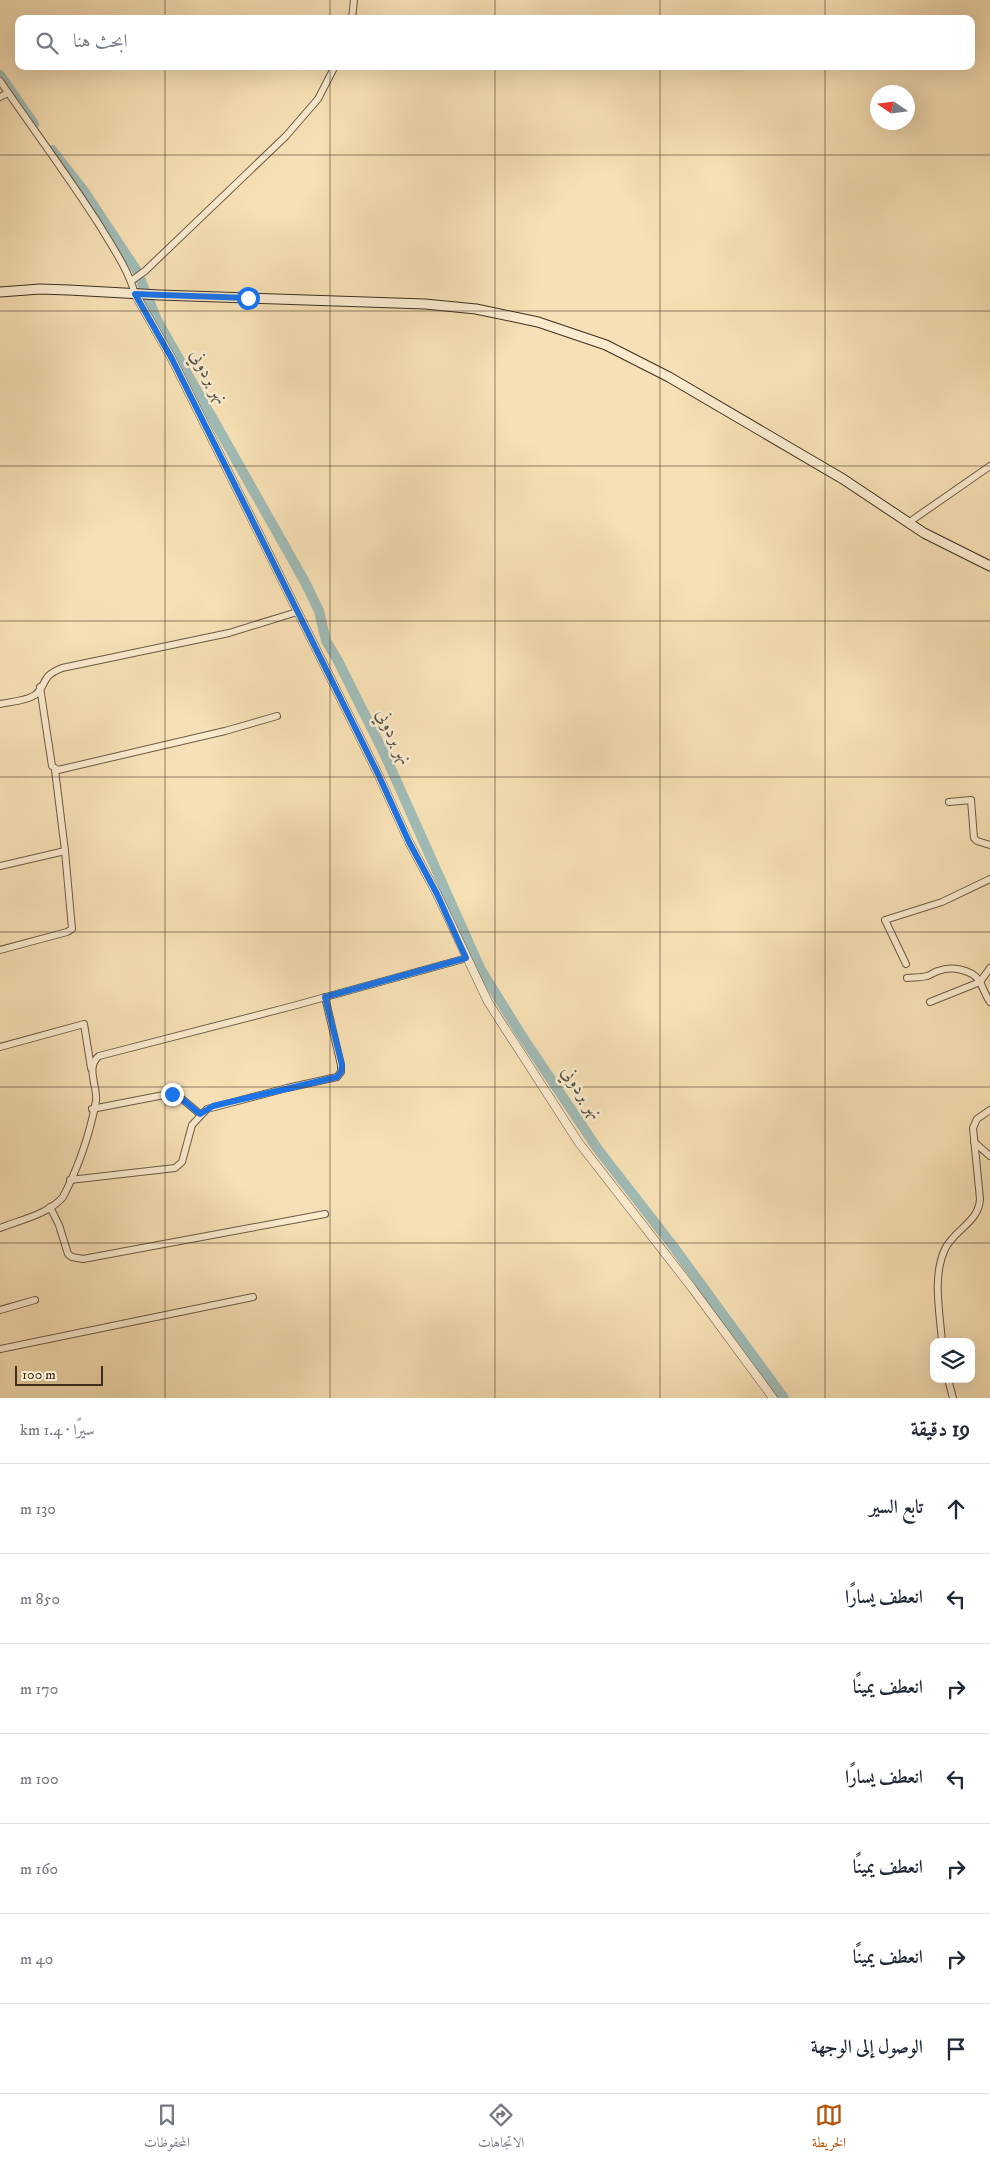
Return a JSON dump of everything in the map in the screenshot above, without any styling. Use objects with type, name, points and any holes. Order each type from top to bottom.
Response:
[{"type":"main road","points":[[0,292],[40,289],[451,306],[511,315],[562,329],[606,345],[669,377],[843,479],[908,523],[959,552],[990,566]]},
{"type":"street","points":[[352,15],[354,0]]},
{"type":"street","points":[[134,279],[146,271],[286,136],[318,99],[333,70]]},
{"type":"street","points":[[0,81],[85,203],[134,279],[138,294],[379,776],[409,842],[437,894],[488,1002],[579,1143],[692,1288],[773,1398]]},
{"type":"street","points":[[0,97],[8,93]]},
{"type":"street","points":[[908,523],[990,466]]},
{"type":"street","points":[[0,704],[29,698],[35,694],[50,673],[62,668],[229,633],[297,612]]},
{"type":"street","points":[[0,950],[72,929],[55,770],[52,762],[40,687]]},
{"type":"street","points":[[55,770],[225,731],[277,716]]},
{"type":"street","points":[[949,802],[971,800],[974,838],[977,841],[990,845]]},
{"type":"street","points":[[0,866],[65,851]]},
{"type":"street","points":[[906,964],[899,945],[885,920],[942,902],[990,879]]},
{"type":"street","points":[[92,1074],[94,1061],[103,1055],[466,958]]},
{"type":"street","points":[[907,978],[930,976],[951,968],[970,973],[980,982],[983,992],[990,1002]]},
{"type":"street","points":[[930,1002],[980,982],[990,968]]},
{"type":"street","points":[[70,1180],[175,1168],[182,1162],[189,1131],[200,1114],[213,1106],[340,1075],[342,1065],[325,997]]},
{"type":"street","points":[[0,1047],[84,1024],[96,1095],[90,1124],[63,1197],[50,1207],[0,1228]]},
{"type":"street","points":[[92,1109],[169,1094],[181,1098],[200,1114]]},
{"type":"street","points":[[942,1338],[939,1278],[942,1256],[950,1242],[971,1220],[980,1204],[974,1123],[981,1115],[990,1110]]},
{"type":"street","points":[[974,1142],[990,1156]]},
{"type":"street","points":[[50,1207],[68,1254],[72,1257],[83,1259],[325,1214]]},
{"type":"street","points":[[0,1349],[253,1296]]},
{"type":"street","points":[[0,1310],[35,1300]]},
{"type":"street","points":[[949,1383],[953,1398]]},
{"type":"waterway","name":"نهر بردوني","points":[[0,75],[34,124]]},
{"type":"waterway","name":"نهر بردوني","points":[[52,150],[84,191],[137,271],[157,320],[305,582],[319,611],[326,641],[384,753],[481,970],[520,1033],[597,1148],[673,1246],[784,1398]]},
{"type":"route","points":[[172,1094],[181,1098],[200,1114],[213,1106],[337,1077],[340,1075],[342,1065],[325,997],[466,958],[437,894],[409,842],[379,776],[220,455],[172,359],[135,294],[248,298]]}]
